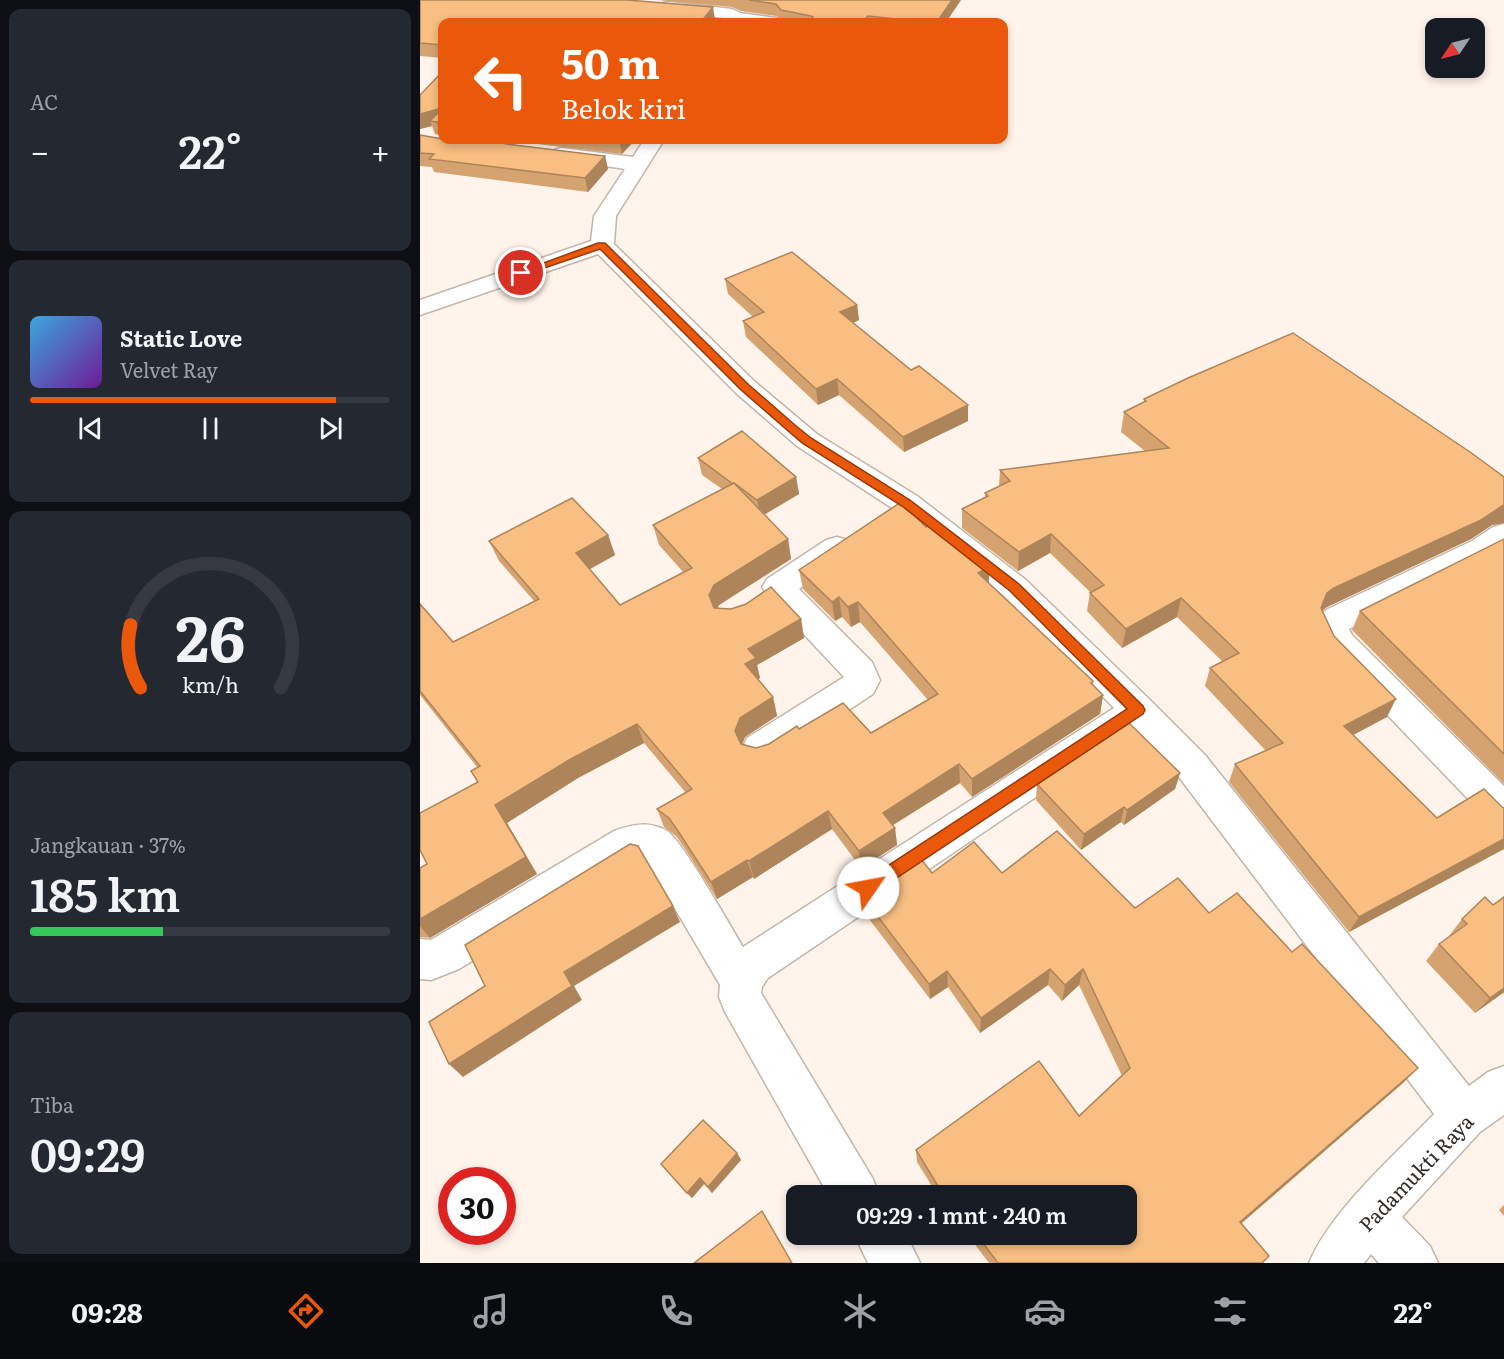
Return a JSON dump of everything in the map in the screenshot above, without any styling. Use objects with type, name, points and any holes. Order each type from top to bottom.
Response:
[{"type":"street","points":[[655,6],[734,14],[751,18]]},
{"type":"street","points":[[542,152],[646,152]]},
{"type":"street","points":[[602,245],[605,216],[646,152]]},
{"type":"street","points":[[420,308],[602,245]]},
{"type":"street","points":[[602,245],[745,387],[807,440],[906,503],[1015,588],[1138,710],[1192,766],[1464,1116]]},
{"type":"street","points":[[751,605],[906,503]]},
{"type":"street","points":[[1504,536],[1483,549],[1349,613],[1334,622],[1332,628],[1340,644],[1504,811]]},
{"type":"street","points":[[760,749],[861,684],[863,680],[860,672],[778,587]]},
{"type":"street","points":[[849,1185],[740,997],[741,981],[753,964],[1138,710]]},
{"type":"street","points":[[420,959],[431,960],[444,955],[628,843],[641,839],[652,841],[661,849],[741,981]]},
{"type":"street","name":"Padamukti Raya","points":[[1334,1263],[1392,1241],[1464,1116],[1504,1088]]},
{"type":"street","points":[[884,1245],[895,1263]]},
{"type":"building","points":[[420,0],[627,0],[713,7],[704,18],[438,18],[438,45],[420,43]]},
{"type":"building","points":[[749,0],[952,0],[940,18],[868,16],[866,18],[812,18],[781,10],[776,4]]},
{"type":"building","points":[[438,76],[438,109],[420,114],[420,95]]},
{"type":"building","points":[[438,113],[438,124],[430,121]]},
{"type":"building","points":[[420,135],[438,138],[438,144],[506,144],[605,156],[585,178],[429,159],[434,154],[420,153]]},
{"type":"building","points":[[792,252],[857,305],[840,312],[911,370],[919,366],[968,405],[903,437],[837,379],[816,389],[743,321],[764,312],[725,279]]},
{"type":"building","points":[[1293,333],[1504,477],[1504,505],[1481,520],[1334,588],[1327,593],[1321,608],[1334,636],[1396,699],[1344,726],[1437,818],[1484,789],[1504,808],[1504,839],[1359,917],[1235,764],[1283,743],[1210,668],[1239,653],[1181,598],[1126,629],[1090,593],[1104,585],[1051,534],[1019,552],[962,509],[988,496],[985,493],[1010,481],[1000,470],[1169,448],[1124,412],[1146,401],[1144,399],[1188,378]]},
{"type":"building","points":[[742,431],[796,477],[757,500],[698,458]]},
{"type":"building","points":[[734,483],[788,539],[714,585],[709,595],[714,608],[731,609],[746,604],[771,587],[801,619],[748,649],[756,658],[745,664],[773,697],[740,718],[735,731],[741,744],[756,748],[769,744],[797,726],[799,729],[843,703],[871,733],[938,694],[858,602],[848,607],[839,597],[832,602],[799,570],[901,502],[926,527],[933,523],[989,567],[978,573],[1093,681],[1091,683],[1103,695],[972,779],[959,764],[883,813],[895,828],[859,851],[828,811],[711,882],[669,818],[657,809],[692,789],[637,724],[569,760],[495,805],[526,857],[420,919],[420,868],[427,864],[420,850],[420,813],[478,782],[471,771],[480,766],[420,691],[420,604],[453,642],[539,599],[489,541],[572,498],[608,535],[576,553],[620,605],[692,568],[653,525]]},
{"type":"building","points":[[1504,539],[1504,754],[1360,611]]},
{"type":"building","points":[[1129,723],[1180,773],[1127,810],[1124,807],[1084,834],[1037,784]]},
{"type":"building","points":[[1057,831],[1135,908],[1178,878],[1209,913],[1237,893],[1292,952],[1302,944],[1418,1068],[1240,1222],[1269,1256],[1262,1263],[998,1263],[984,1245],[1137,1245],[1137,1185],[937,1185],[916,1150],[1039,1061],[1079,1116],[1130,1068],[1083,969],[1065,985],[1050,969],[981,1018],[947,971],[929,984],[863,897],[921,859],[932,873],[974,842],[1002,873]]},
{"type":"building","points":[[630,844],[638,846],[673,906],[564,972],[572,986],[449,1064],[429,1022],[485,986],[465,945]]},
{"type":"building","points":[[1485,897],[1493,905],[1504,897],[1504,988],[1490,998],[1439,944],[1467,924],[1462,919]]},
{"type":"building","points":[[703,1120],[737,1153],[708,1187],[700,1178],[687,1193],[661,1164]]},
{"type":"building","points":[[762,1211],[792,1263],[694,1263]]},
{"type":"route","points":[[521,273],[602,245],[745,387],[791,427],[807,440],[906,503],[1015,588],[1138,710],[868,888]]}]
